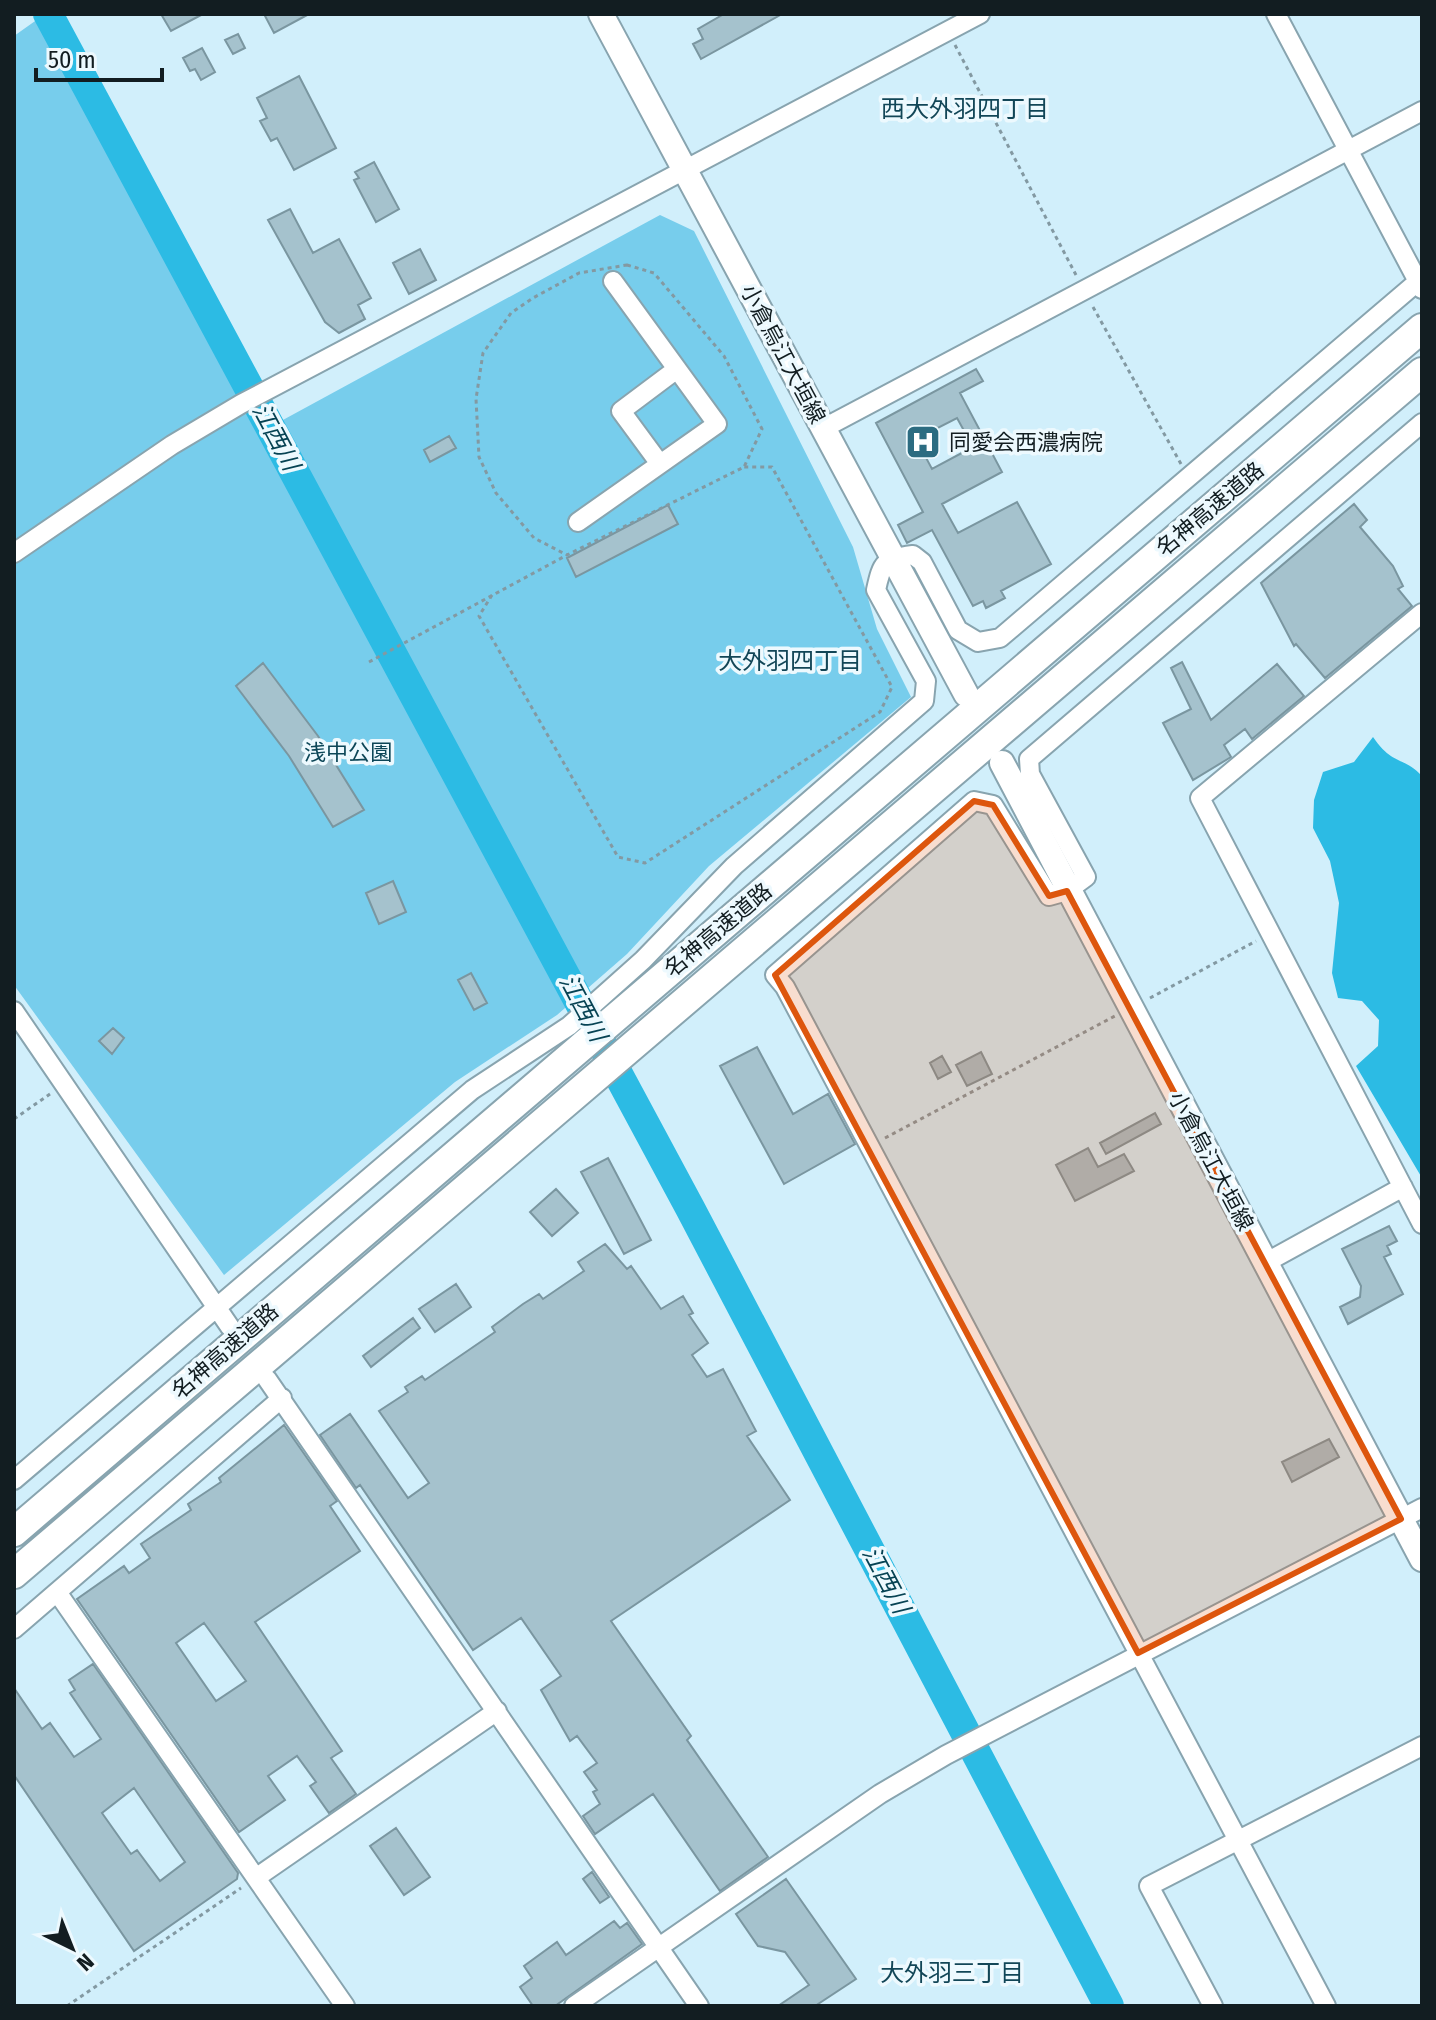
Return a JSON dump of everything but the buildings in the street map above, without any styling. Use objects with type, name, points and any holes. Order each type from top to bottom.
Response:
[{"type":"highway","name":"名神高速道路","points":[[14,1532],[553,1070],[652,969],[1422,328]]},
{"type":"highway","name":"名神高速道路","points":[[14,1574],[1422,372]]},
{"type":"main road","name":"小倉烏江大垣線","points":[[601,14],[966,694]]},
{"type":"main road","name":"小倉烏江大垣線","points":[[1002,763],[1265,1263],[1414,1524],[1422,1559]]},
{"type":"street","points":[[939,14],[948,31]]},
{"type":"street","points":[[14,553],[172,445],[241,404],[980,14]]},
{"type":"street","points":[[14,1480],[472,1090],[652,969],[734,866],[924,701],[926,681],[876,590],[880,568],[892,558],[913,555],[922,562],[958,630],[978,642],[1000,638],[1421,283],[1276,14]]},
{"type":"street","points":[[824,428],[1422,111]]},
{"type":"street","points":[[578,522],[717,424],[613,281]]},
{"type":"street","points":[[660,464],[621,411],[677,369]]},
{"type":"street","points":[[1326,2006],[871,1146],[785,987],[775,975],[974,801],[993,805],[1049,896],[1067,891],[1086,877],[1030,774],[1029,759],[1422,423]]},
{"type":"street","points":[[1422,613],[1200,798],[1422,1224]]},
{"type":"street","points":[[14,1011],[230,1327]]},
{"type":"street","points":[[1265,1263],[1403,1187]]},
{"type":"street","points":[[267,1379],[699,2006]]},
{"type":"street","points":[[14,1629],[282,1398]]},
{"type":"street","points":[[574,2006],[880,1794],[946,1755],[1138,1653],[1414,1524]]},
{"type":"street","points":[[57,1592],[345,2006]]},
{"type":"street","points":[[257,1877],[497,1711]]},
{"type":"street","points":[[1213,2006],[1149,1886],[1422,1746]]},
{"type":"path","points":[[948,31],[1172,454],[1190,477]]},
{"type":"path","points":[[492,595],[479,616],[565,767],[618,857],[645,863],[880,712],[892,687],[772,467],[744,467]]},
{"type":"path","points":[[369,662],[567,555]]},
{"type":"path","points":[[871,1146],[1271,932]]},
{"type":"path","points":[[14,1119],[63,1085]]},
{"type":"path","points":[[67,2006],[257,1877]]},
{"type":"highlighted area","points":[[974,801],[993,805],[1049,896],[1067,891],[1401,1519],[1138,1653],[775,975]]},
{"type":"green space","name":"浅中公園","points":[[45,14],[270,427],[660,215],[694,231],[853,547],[877,629],[911,697],[709,866],[627,954],[557,1015],[455,1082],[224,1275],[14,985],[14,36]]},
{"type":"shaded area","points":[[1373,737],[1386,753],[1422,776],[1422,1178],[1356,1066],[1378,1046],[1379,1020],[1362,1001],[1338,998],[1332,973],[1339,903],[1330,861],[1313,828],[1314,800],[1323,772],[1354,762]]},
{"type":"waterway","name":"江西川","points":[[48,14],[690,1208],[1109,2006]]},
{"type":"place","name":"同愛会西濃病院","points":[[923,442]]},
{"type":"district","name":"西大外羽四丁目","points":[[965,109]]},
{"type":"district","name":"大外羽四丁目","points":[[790,661]]},
{"type":"district","name":"大外羽三丁目","points":[[952,1973]]}]
